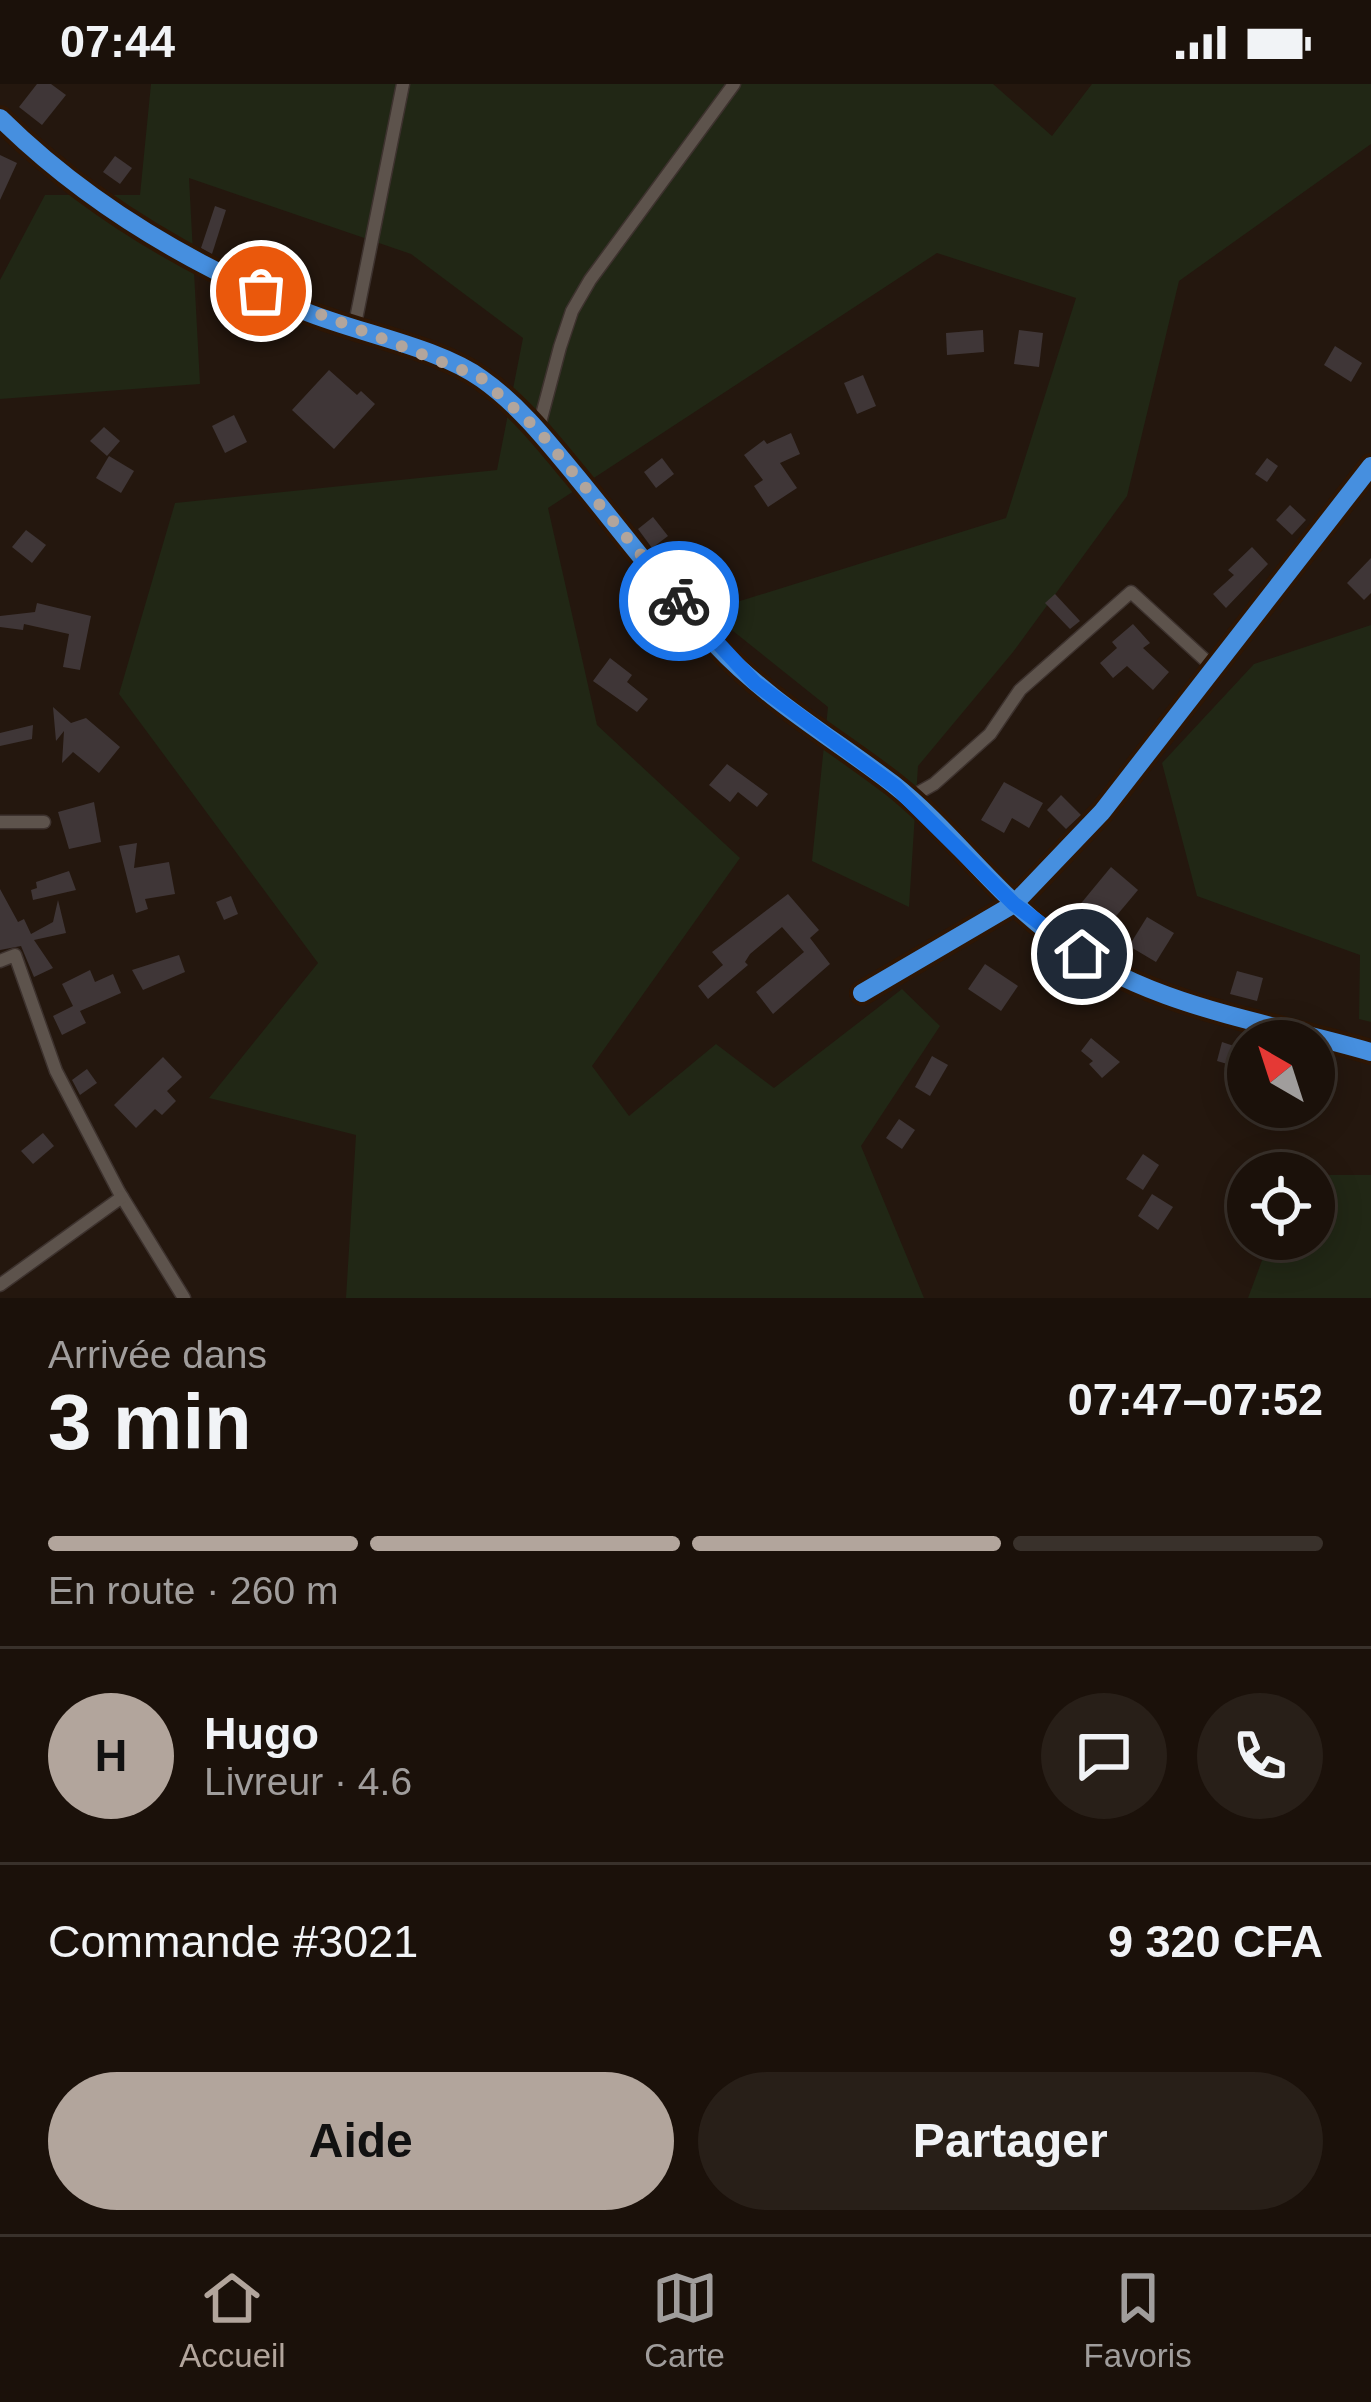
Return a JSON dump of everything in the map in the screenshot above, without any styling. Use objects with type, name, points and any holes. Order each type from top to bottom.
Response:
[{"type":"street","points":[[354,329],[403,84]]},
{"type":"street","points":[[538,430],[572,311],[734,84]]},
{"type":"street","points":[[0,118],[53,165],[174,251],[304,311],[464,368],[498,391],[538,430],[755,683],[909,799],[1014,904],[1054,937],[1144,990],[1371,1052]]},
{"type":"street","points":[[862,993],[1014,904],[1102,812],[1371,466]]},
{"type":"street","points":[[909,799],[934,784],[990,734],[1020,690],[1131,592],[1215,669]]},
{"type":"street","points":[[0,822],[44,822]]},
{"type":"street","points":[[0,961],[14,955],[56,1071],[122,1197],[184,1298]]},
{"type":"street","points":[[0,1285],[122,1197]]},
{"type":"green space","points":[[151,84],[993,84],[1052,136],[1092,84],[1371,84],[1371,144],[1179,281],[1127,496],[1013,652],[918,766],[909,907],[812,861],[828,707],[708,611],[1006,518],[1076,298],[937,253],[548,508],[597,725],[740,858],[592,1066],[629,1116],[716,1044],[774,1088],[902,989],[940,1026],[861,1146],[924,1298],[346,1298],[356,1135],[209,1098],[318,963],[119,694],[175,503],[497,470],[523,338],[411,254],[189,178],[200,384],[0,399],[0,280],[45,195],[140,195]]},
{"type":"green space","points":[[1371,625],[1371,1022],[1359,1019],[1360,955],[1197,896],[1162,763],[1254,664]]},
{"type":"green space","points":[[1335,1175],[1371,1175],[1371,1298],[1248,1298],[1262,1260],[1335,1260]]},
{"type":"building","points":[[37,84],[51,84],[66,95],[42,125],[19,107]]},
{"type":"building","points":[[0,155],[17,163],[0,200]]},
{"type":"building","points":[[115,156],[132,168],[120,184],[103,172]]},
{"type":"building","points":[[215,206],[226,210],[212,254],[201,248]]},
{"type":"building","points":[[983,330],[984,352],[947,355],[946,333]]},
{"type":"building","points":[[1019,330],[1043,333],[1039,367],[1014,364]]},
{"type":"building","points":[[1335,346],[1362,363],[1351,382],[1324,365]]},
{"type":"building","points":[[329,370],[375,404],[334,449],[292,410]]},
{"type":"building","points":[[863,375],[876,406],[857,414],[844,383]]},
{"type":"building","points":[[234,415],[247,442],[225,453],[212,426]]},
{"type":"building","points":[[104,427],[120,441],[107,456],[90,441]]},
{"type":"building","points":[[791,433],[800,454],[780,463],[797,488],[768,507],[754,486],[763,480],[744,455],[764,440],[767,444]]},
{"type":"building","points":[[109,456],[134,471],[121,493],[96,478]]},
{"type":"building","points":[[662,458],[674,474],[656,488],[644,472]]},
{"type":"building","points":[[1267,458],[1278,466],[1267,482],[1255,474]]},
{"type":"building","points":[[1290,505],[1306,520],[1292,535],[1276,520]]},
{"type":"building","points":[[653,517],[668,536],[652,548],[638,529]]},
{"type":"building","points":[[26,530],[46,545],[32,563],[12,547]]},
{"type":"building","points":[[1252,547],[1268,564],[1226,608],[1213,594],[1234,575],[1228,570]]},
{"type":"building","points":[[1371,558],[1371,593],[1364,600],[1347,583]]},
{"type":"building","points":[[1055,594],[1080,621],[1070,629],[1045,603]]},
{"type":"building","points":[[37,603],[91,616],[80,670],[63,667],[69,634],[24,624],[23,630],[0,627],[0,616],[35,612]]},
{"type":"building","points":[[1133,624],[1150,643],[1143,648],[1169,672],[1153,690],[1127,666],[1113,678],[1100,663],[1117,648],[1112,642]]},
{"type":"building","points":[[610,658],[632,675],[627,682],[648,699],[637,712],[593,681]]},
{"type":"building","points":[[53,707],[71,723],[86,718],[120,747],[99,773],[73,752],[62,763],[64,731],[56,741]]},
{"type":"building","points":[[33,725],[32,739],[0,746],[0,733]]},
{"type":"building","points":[[727,764],[768,794],[757,807],[738,792],[730,802],[709,785]]},
{"type":"building","points":[[1004,782],[1043,803],[1029,828],[1012,818],[1004,833],[981,820]]},
{"type":"building","points":[[1061,795],[1081,815],[1066,829],[1047,810]]},
{"type":"building","points":[[94,802],[101,842],[69,849],[58,812]]},
{"type":"building","points":[[137,843],[134,868],[169,862],[175,894],[145,899],[148,909],[136,913],[119,846]]},
{"type":"building","points":[[1111,867],[1138,890],[1091,946],[1064,924]]},
{"type":"building","points":[[69,871],[76,890],[33,900],[31,890],[37,888],[36,882]]},
{"type":"building","points":[[0,889],[18,922],[24,919],[31,934],[53,922],[58,900],[66,933],[34,940],[53,968],[34,977],[21,946],[0,950]]},
{"type":"building","points":[[788,894],[819,930],[810,938],[830,964],[773,1014],[756,992],[804,952],[782,927],[708,999],[698,986],[723,965],[712,952]]},
{"type":"building","points":[[231,896],[238,914],[224,920],[216,902]]},
{"type":"building","points":[[1147,917],[1174,933],[1156,962],[1129,946]]},
{"type":"building","points":[[179,955],[185,972],[143,990],[132,970]]},
{"type":"building","points":[[985,964],[1018,986],[1001,1011],[968,989]]},
{"type":"building","points":[[90,970],[95,982],[113,974],[121,993],[80,1011],[86,1023],[62,1035],[53,1016],[73,1006],[62,984]]},
{"type":"building","points":[[1237,971],[1263,978],[1257,1001],[1230,994]]},
{"type":"building","points":[[1091,1038],[1120,1062],[1102,1078],[1081,1051]]},
{"type":"building","points":[[1222,1042],[1227,1044],[1227,1064],[1217,1061]]},
{"type":"building","points":[[932,1056],[948,1065],[930,1096],[915,1087]]},
{"type":"building","points":[[163,1057],[182,1077],[167,1091],[176,1101],[162,1115],[155,1109],[136,1128],[114,1105]]},
{"type":"building","points":[[87,1069],[97,1083],[80,1095],[72,1080]]},
{"type":"building","points":[[899,1119],[915,1130],[902,1149],[886,1138]]},
{"type":"building","points":[[43,1133],[54,1146],[33,1164],[21,1151]]},
{"type":"building","points":[[1143,1154],[1159,1165],[1143,1190],[1126,1179]]},
{"type":"building","points":[[1152,1194],[1173,1207],[1158,1230],[1138,1216]]},
{"type":"cycle path","points":[[0,118],[68,178],[182,253],[304,311],[443,358],[496,389],[544,437],[735,664],[893,784],[1051,934],[1088,959],[1165,995],[1371,1052]]},
{"type":"cycle path","points":[[862,993],[1014,904],[1102,812],[1371,466]]},
{"type":"way so far","points":[[261,291],[480,377],[538,430],[679,601]]},
{"type":"route","points":[[679,601],[755,683],[896,787],[1014,904],[1082,954]]}]
